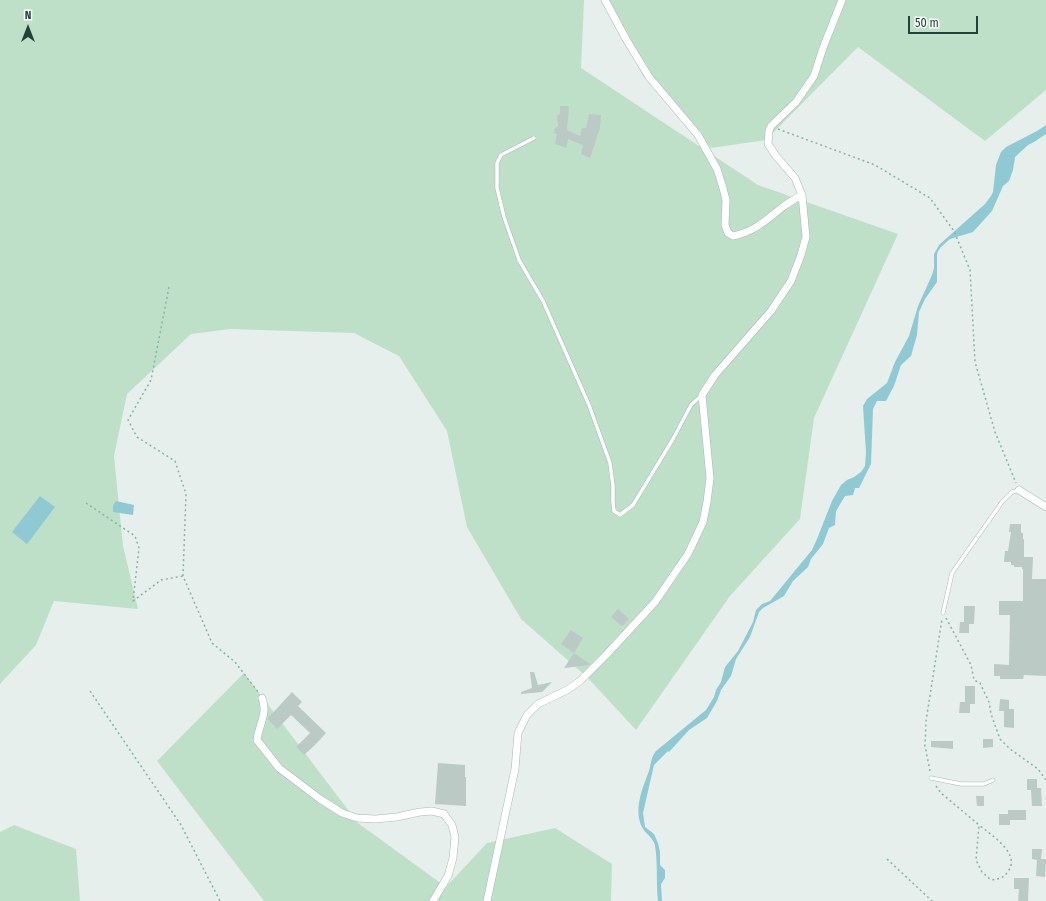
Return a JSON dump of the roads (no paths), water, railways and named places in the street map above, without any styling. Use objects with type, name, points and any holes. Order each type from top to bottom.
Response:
[{"type":"street","points":[[605,0],[626,39],[649,76],[698,135],[717,169],[726,200],[725,225],[728,233],[733,236],[756,228],[785,205],[802,195]]},
{"type":"street","points":[[487,901],[515,769],[518,733],[527,715],[538,704],[567,690],[580,681],[655,602],[688,554],[703,522],[710,478],[702,395],[715,375],[771,311],[791,280],[806,237],[802,195],[795,178],[768,144],[770,129],[796,102],[814,76],[823,48],[842,0]]},
{"type":"street","points":[[1019,490],[1046,507]]},
{"type":"street","points":[[262,698],[265,706],[257,740],[279,768],[320,799],[342,813],[357,818],[375,819],[398,817],[432,811],[444,814],[452,825],[455,837],[453,858],[448,876],[433,901]]},
{"type":"lane","points":[[534,138],[501,155],[497,163],[497,188],[504,217],[519,260],[543,301],[589,405],[610,463],[614,511],[620,515],[633,505],[673,439],[691,405],[702,395]]},
{"type":"lane","points":[[943,613],[952,573],[1002,502],[1012,492],[1019,490]]},
{"type":"lane","points":[[931,778],[961,784],[984,784],[994,780]]},
{"type":"water","points":[[1046,125],[1046,134],[1028,145],[1015,157],[1013,170],[1009,181],[1003,186],[992,211],[973,232],[950,239],[938,251],[937,282],[925,299],[919,312],[917,335],[911,356],[901,365],[894,386],[886,401],[877,401],[873,409],[871,464],[859,488],[855,488],[853,495],[845,496],[836,511],[835,525],[829,528],[823,544],[811,559],[808,567],[793,581],[784,596],[763,608],[759,612],[750,637],[736,659],[731,676],[721,690],[717,701],[707,718],[689,730],[669,752],[668,751],[654,765],[643,813],[645,827],[654,834],[658,843],[660,865],[665,870],[665,878],[661,884],[662,901],[658,901],[655,845],[642,828],[638,811],[640,797],[653,756],[656,751],[706,710],[721,682],[725,667],[738,651],[753,622],[756,610],[762,604],[770,601],[812,550],[832,501],[841,485],[861,472],[865,466],[866,452],[863,406],[867,399],[887,383],[895,362],[909,336],[918,306],[932,275],[934,268],[934,254],[939,245],[985,204],[991,196],[993,192],[996,165],[1001,152],[1006,147]]},
{"type":"water","points":[[40,496],[55,507],[27,544],[12,532]]},
{"type":"water","points":[[116,501],[134,505],[133,515],[113,512],[113,505]]}]
